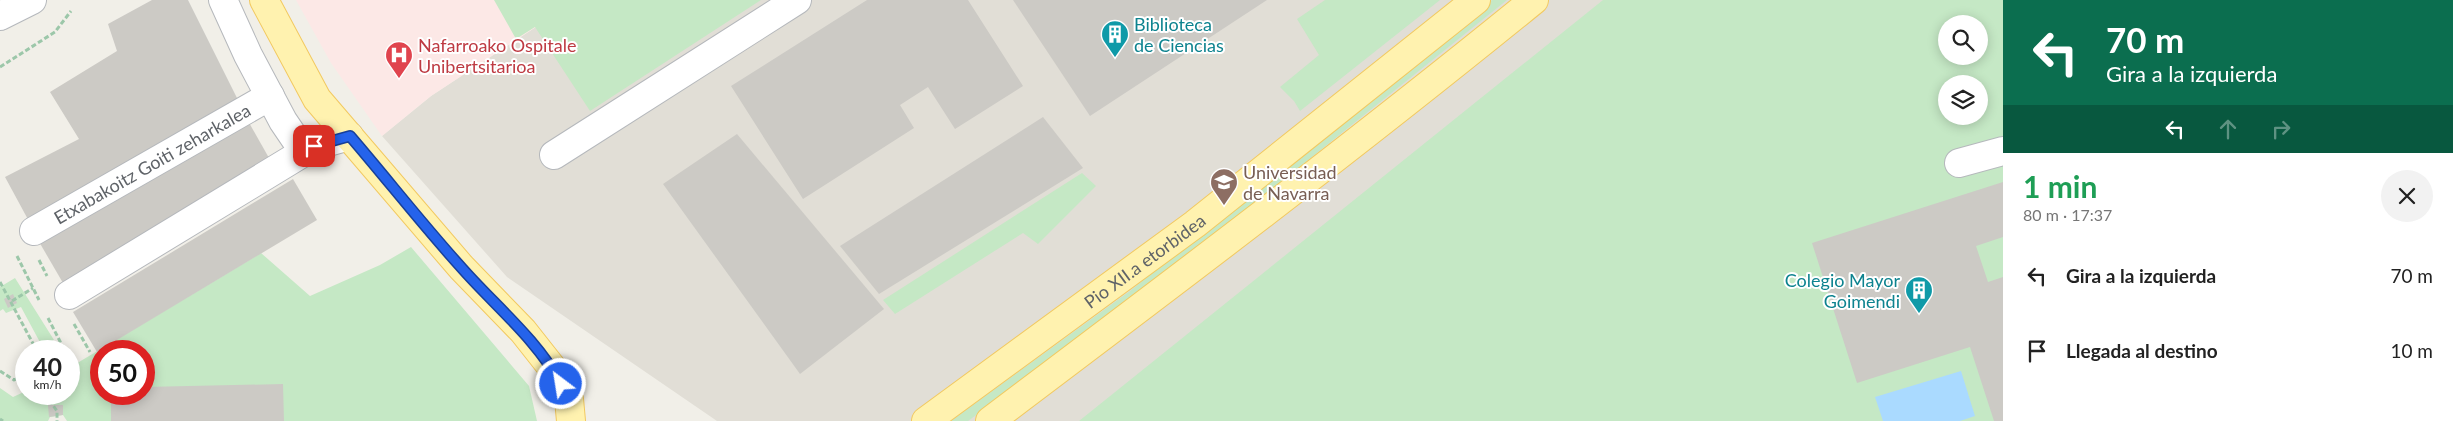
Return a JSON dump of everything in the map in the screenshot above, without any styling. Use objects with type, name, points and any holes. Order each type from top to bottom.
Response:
[{"type":"main road","points":[[264,0],[317,99],[461,267],[523,331],[553,369],[569,399],[571,421]]},
{"type":"main road","name":"Pio XII.a etorbidea","points":[[926,421],[1195,224],[1476,0]]},
{"type":"main road","name":"Pio XII.a etorbidea","points":[[990,421],[1239,234],[1406,104],[1534,0]]},
{"type":"street","points":[[0,16],[32,0]]},
{"type":"street","points":[[223,0],[283,121],[304,152]]},
{"type":"street","points":[[554,155],[797,0]]},
{"type":"street","name":"Etxabakoitz Goiti zeharkalea","points":[[34,231],[270,96]]},
{"type":"street","points":[[69,295],[314,146],[350,136]]},
{"type":"street","points":[[1959,163],[2003,151]]},
{"type":"path","points":[[0,67],[55,32],[71,10]]},
{"type":"path","points":[[14,249],[37,296]]},
{"type":"path","points":[[0,282],[31,340]]},
{"type":"path","points":[[12,302],[33,288]]},
{"type":"path","points":[[0,371],[15,380]]},
{"type":"path","points":[[53,405],[57,411],[57,421]]},
{"type":"shaded area","name":"Nafarroako Ospitale Unibertsitarioa","points":[[296,0],[577,0],[431,96],[382,136],[331,63]]},
{"type":"shaded area","name":"Universidad de Navarra","points":[[577,0],[2003,0],[2003,421],[717,421],[507,277],[382,136],[431,96]]},
{"type":"green space","points":[[494,0],[761,0],[590,111],[535,27],[516,39]]},
{"type":"green space","points":[[1325,0],[1440,0],[1300,111],[1294,101],[1280,87],[1319,55],[1297,19]]},
{"type":"green space","points":[[1492,0],[1507,0],[1138,297],[968,421],[951,421],[1130,291]]},
{"type":"green space","points":[[1603,0],[2003,0],[2003,421],[1079,421]]},
{"type":"green space","points":[[1082,173],[1096,186],[1038,244],[1023,233],[895,314],[883,300]]},
{"type":"green space","points":[[411,247],[529,386],[537,421],[67,421],[63,415],[50,417],[48,421],[0,421],[0,388],[13,397],[15,396],[15,405],[80,405],[80,361],[90,355],[90,405],[155,405],[155,340],[116,340],[261,253],[310,296],[380,265]]},
{"type":"green space","points":[[15,278],[54,340],[39,340],[21,307],[6,313],[3,309],[0,311],[0,287]]},
{"type":"water","points":[[1961,371],[1975,416],[1960,421],[1883,421],[1875,397]]},
{"type":"building","points":[[152,0],[188,0],[241,106],[31,225],[5,177],[79,139],[50,92],[117,51],[108,24]]},
{"type":"building","points":[[867,0],[968,0],[1023,86],[955,129],[928,87],[900,105],[914,128],[803,199],[731,86]]},
{"type":"building","name":"Biblioteca de Ciencias","points":[[1013,0],[1267,0],[1090,116]]},
{"type":"building","points":[[1043,117],[1083,168],[879,294],[840,246]]},
{"type":"building","points":[[248,121],[273,165],[63,283],[38,240]]},
{"type":"building","points":[[737,134],[884,309],[800,374],[663,184]]},
{"type":"building","points":[[293,179],[317,220],[117,340],[90,340],[73,312]]},
{"type":"building","name":"Colegio Mayor Goimendi","points":[[2003,182],[2003,237],[1976,246],[1988,282],[2003,277],[2003,421],[1994,421],[1970,347],[1857,383],[1812,243]]},
{"type":"building","points":[[13,294],[17,303],[8,308],[4,299]]},
{"type":"building","points":[[283,384],[284,421],[111,421],[111,405],[155,405],[155,387]]},
{"type":"building","points":[[48,405],[63,405],[63,415],[49,417]]},
{"type":"place","name":"Biblioteca de Ciencias","points":[[1115,58]]},
{"type":"place","name":"Nafarroako Ospitale Unibertsitarioa","points":[[399,79]]},
{"type":"place","name":"Universidad de Navarra","points":[[1224,206]]},
{"type":"place","name":"Colegio Mayor Goimendi","points":[[1919,314]]},
{"type":"route","points":[[314,146],[350,136],[461,267],[523,331],[553,369],[561,384]]}]
